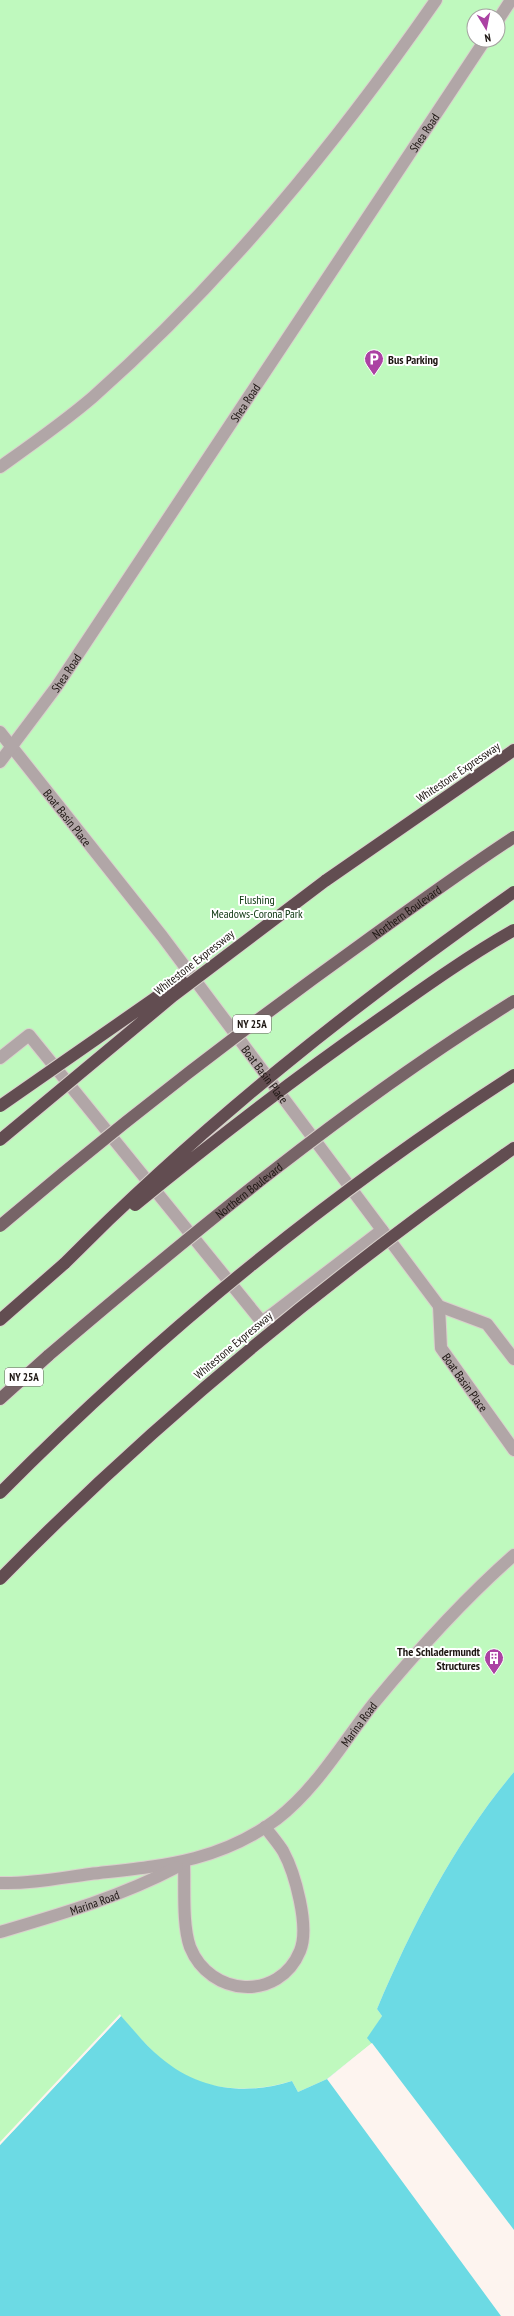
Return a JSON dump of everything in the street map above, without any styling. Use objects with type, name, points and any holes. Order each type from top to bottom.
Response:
[{"type":"highway","name":"Whitestone Expressway","points":[[0,1140],[173,996],[325,881],[514,750]]},
{"type":"highway","points":[[0,1106],[325,881]]},
{"type":"highway","points":[[65,1263],[152,1178],[290,1058],[384,985],[514,892]]},
{"type":"highway","points":[[0,1320],[65,1263],[159,1185],[302,1075],[406,1001],[514,930]]},
{"type":"highway","points":[[0,1493],[100,1398],[220,1292],[379,1168],[514,1075]]},
{"type":"highway","name":"Whitestone Expressway","points":[[0,1579],[117,1465],[253,1345],[393,1235],[511,1151]]},
{"type":"main road","name":"Northern Boulevard","points":[[0,1226],[125,1122],[216,1051],[413,907],[514,837]]},
{"type":"main road","name":"Northern Boulevard","points":[[0,1399],[48,1355],[194,1233],[314,1139],[439,1050],[514,1002]]},
{"type":"street","points":[[0,467],[92,398],[176,318],[225,268],[346,126],[436,0]]},
{"type":"street","name":"Shea Road","points":[[0,762],[61,679],[479,48]]},
{"type":"street","name":"Boat Basin Place","points":[[0,732],[162,936],[439,1306],[441,1348],[514,1450]]},
{"type":"street","points":[[0,1058],[29,1035],[262,1322],[382,1230]]},
{"type":"street","points":[[439,1306],[487,1324],[514,1359]]},
{"type":"street","name":"Marina Road","points":[[0,1932],[103,1901],[144,1884],[184,1863],[224,1849],[265,1827],[296,1802],[406,1665],[493,1573],[514,1555]]},
{"type":"street","points":[[184,1863],[187,1932],[195,1958],[212,1977],[224,1983],[237,1987],[252,1987],[266,1983],[277,1978],[296,1961],[301,1950],[303,1926],[299,1900],[288,1863],[283,1852],[265,1827]]},
{"type":"street","name":"Marina Road","points":[[0,1883],[40,1881],[184,1863]]},
{"type":"green space","name":"Flushing Meadows-Corona Park","points":[[0,0],[514,0],[514,1772],[473,1827],[454,1856],[420,1916],[377,2009],[382,2016],[368,2038],[372,2043],[327,2079],[298,2092],[292,2081],[257,2088],[239,2089],[205,2083],[188,2077],[159,2057],[120,2016],[0,2145]]},
{"type":"water","points":[[514,1772],[514,2316],[0,2316],[0,2145],[121,2016],[145,2043],[161,2058],[176,2069],[207,2083],[240,2089],[274,2086],[292,2081],[298,2092],[327,2079],[372,2044],[367,2038],[382,2016],[377,2009],[420,1916],[454,1856],[493,1799]]},
{"type":"pier","points":[[120,2014],[121,2016],[0,2145],[0,2142]]},
{"type":"pier","points":[[372,2043],[514,2230],[514,2316],[501,2316],[327,2079]]},
{"type":"place","name":"Bus Parking","points":[[374,376]]},
{"type":"place","name":"The Schladermundt Structures","points":[[494,1675]]}]
